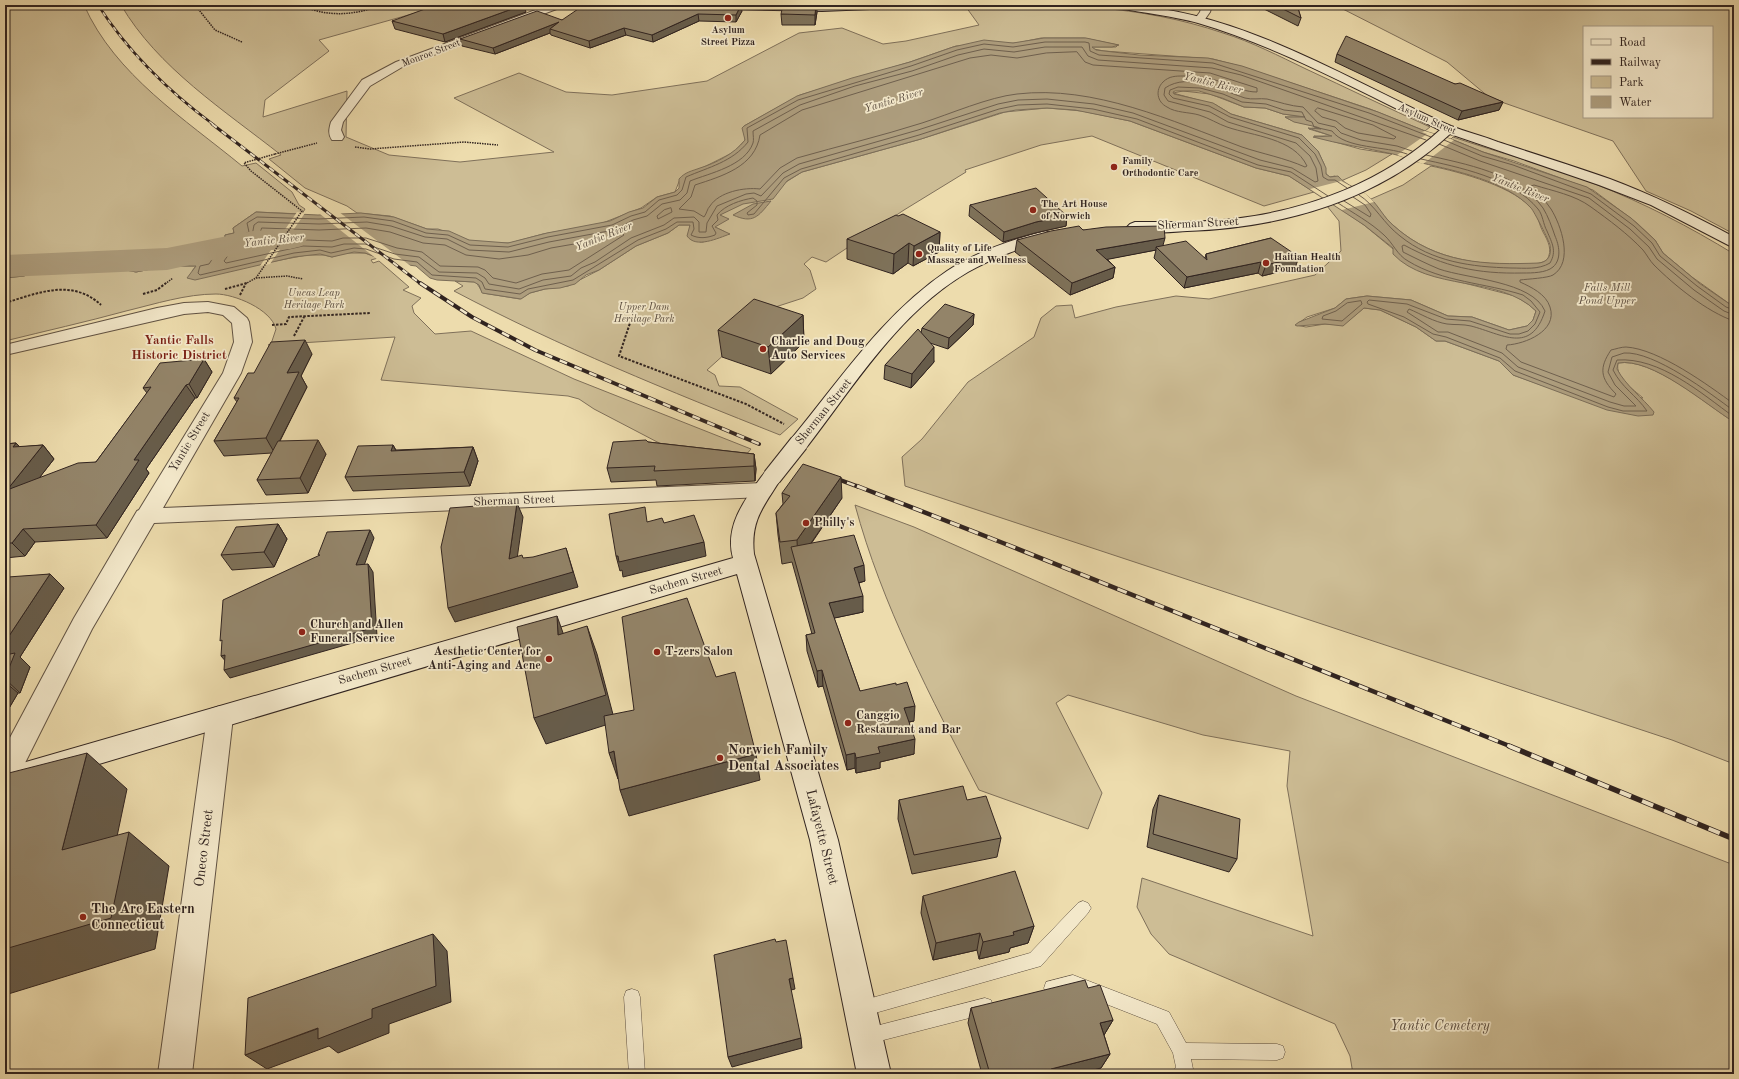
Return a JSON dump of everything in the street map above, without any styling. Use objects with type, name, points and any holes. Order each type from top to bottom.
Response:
[{"type":"street","name":"Monroe Street","points":[[337,137],[335,130],[337,122],[366,82],[400,64],[558,5]]},
{"type":"street","points":[[687,5],[822,8],[894,5]]},
{"type":"street","name":"Asylum Street","points":[[1118,5],[1199,20],[1239,33],[1278,49],[1445,132],[1628,191],[1663,205],[1734,243]]},
{"type":"street","points":[[1199,20],[1205,12],[1207,5]]},
{"type":"street","name":"Sherman Street","points":[[1120,228],[1235,223],[1271,217],[1325,202],[1359,189],[1394,172],[1445,132]]},
{"type":"street","name":"Sherman Street","points":[[145,516],[767,484],[887,332],[928,293],[954,274],[995,253],[1026,242],[1057,234]]},
{"type":"street","name":"Yantic Street","points":[[5,350],[190,307],[203,306],[220,308],[228,311],[238,318],[244,339],[239,359],[82,625],[5,774]]},
{"type":"street","name":"Lafayette Street","points":[[767,484],[749,510],[743,526],[741,544],[824,840],[874,1074]]},
{"type":"street","name":"Sachem Street","points":[[5,780],[746,563]]},
{"type":"street","name":"Oneco Street","points":[[175,1074],[220,717]]},
{"type":"lane","points":[[860,1009],[1036,960],[1083,908]]},
{"type":"lane","points":[[1035,993],[1073,983],[1163,1018],[1181,1051],[1186,1072],[1180,1074]]},
{"type":"lane","points":[[632,997],[637,1074]]},
{"type":"lane","points":[[866,1036],[996,1003]]},
{"type":"lane","points":[[1181,1051],[1277,1052]]},
{"type":"path","points":[[195,5],[215,30],[242,42]]},
{"type":"path","points":[[300,5],[315,12],[343,16],[363,12],[383,5]]},
{"type":"path","points":[[303,279],[287,276],[256,278],[302,212],[251,171],[244,163],[337,137],[354,147],[370,149],[464,142],[498,145]]},
{"type":"path","points":[[5,303],[57,290],[71,290],[89,294],[101,305]]},
{"type":"path","points":[[272,325],[286,324],[290,317],[370,313]]},
{"type":"path","points":[[294,336],[304,316]]},
{"type":"path","points":[[631,320],[618,356],[746,404],[777,419],[802,439]]},
{"type":"green space","points":[[5,5],[84,5],[97,30],[114,53],[153,94],[242,166],[256,163],[292,192],[299,205],[305,209],[302,214],[256,212],[233,228],[234,233],[225,235],[225,239],[202,248],[180,253],[175,251],[158,253],[142,258],[112,257],[92,260],[91,263],[74,265],[74,263],[78,261],[70,259],[5,260]]},
{"type":"green space","points":[[121,5],[444,5],[319,40],[329,51],[265,100],[263,117],[347,91],[346,137],[389,155],[460,162],[554,152],[454,98],[519,73],[566,92],[612,95],[707,81],[799,33],[842,28],[883,44],[906,41],[979,25],[966,7],[1031,5],[1096,8],[1160,16],[1192,24],[1255,45],[1430,127],[1425,131],[1370,109],[1243,67],[1213,59],[1104,51],[1094,49],[1092,47],[1116,47],[1118,45],[1084,38],[1041,38],[1017,43],[956,46],[910,62],[800,95],[744,126],[745,140],[734,152],[680,179],[675,192],[657,197],[641,208],[600,224],[543,234],[510,243],[471,241],[438,229],[427,229],[390,216],[357,213],[347,206],[305,188],[269,159],[281,155],[215,104],[173,68],[136,28]]},
{"type":"green space","points":[[1335,5],[1734,5],[1734,234],[1691,211],[1646,191],[1613,141],[1490,98],[1447,62]]},
{"type":"green space","points":[[1183,91],[1210,94],[1244,107],[1265,108],[1283,114],[1305,117],[1285,117],[1322,129],[1309,129],[1332,136],[1314,136],[1360,149],[1392,154],[1366,170],[1341,181],[1335,176],[1330,177],[1326,174],[1324,164],[1318,151],[1302,135],[1231,114],[1216,105],[1173,93]]},
{"type":"green space","name":"Upper Dam Heritage Park","points":[[1047,108],[1082,111],[1130,121],[1256,168],[1289,176],[1314,192],[1264,206],[1092,136],[1041,145],[965,170],[966,172],[904,210],[826,262],[812,257],[804,264],[810,270],[816,289],[803,298],[757,313],[756,326],[707,370],[715,375],[719,386],[740,387],[798,419],[780,435],[574,350],[454,291],[463,286],[455,281],[476,282],[483,293],[520,299],[530,293],[545,289],[568,286],[599,270],[636,246],[668,233],[679,225],[690,225],[690,229],[700,242],[725,232],[711,225],[725,218],[719,215],[786,182],[802,172],[921,139],[1005,112]]},
{"type":"green space","points":[[1453,137],[1560,171],[1613,191],[1701,234],[1734,254],[1734,307],[1692,277],[1663,253],[1655,240],[1637,223],[1593,190],[1514,161],[1483,152],[1451,139]]},
{"type":"green space","points":[[1431,166],[1457,172],[1487,182],[1502,188],[1527,203],[1535,212],[1548,242],[1550,253],[1547,260],[1534,264],[1494,264],[1460,259],[1427,248],[1399,230],[1384,216],[1371,199],[1403,185]]},
{"type":"green space","points":[[1334,204],[1364,225],[1421,272],[1515,296],[1536,311],[1533,320],[1527,326],[1509,330],[1472,317],[1448,316],[1411,300],[1367,296],[1346,299],[1335,308],[1307,317],[1296,325],[1306,327],[1325,324],[1343,325],[1364,308],[1380,310],[1416,327],[1436,341],[1445,341],[1499,361],[1513,375],[1561,392],[1643,398],[1626,383],[1619,374],[1618,363],[1632,363],[1647,367],[1662,374],[1734,422],[1734,764],[1672,740],[905,486],[902,457],[922,439],[968,382],[1034,337],[1041,318],[1056,306],[1072,305],[1075,318],[1116,307],[1176,296],[1209,299],[1315,275],[1341,251],[1339,221],[1327,206]]},
{"type":"green space","name":"Uncas Leap Heritage Park","points":[[345,253],[365,253],[378,258],[371,260],[373,263],[379,261],[409,287],[403,290],[421,298],[412,306],[414,313],[435,334],[471,331],[574,379],[751,449],[738,464],[663,445],[594,409],[579,399],[568,396],[381,380],[395,337],[268,345],[271,344],[276,329],[273,322],[267,315],[251,304],[224,295],[205,294],[171,300],[5,341],[5,278],[24,276],[33,272],[56,267],[67,269],[77,267],[86,269],[94,267],[112,271],[121,269],[136,272],[161,267],[161,269],[176,266],[196,266],[192,271],[254,265],[307,255],[324,255],[332,257]]},
{"type":"green space","name":"Yantic Cemetery","points":[[855,505],[914,527],[1296,696],[1734,865],[1734,1074],[1353,1074],[1350,1056],[1335,1024],[1169,954],[1151,934],[1137,907],[1142,878],[1313,936],[1287,786],[1290,751],[1203,735],[1068,695],[1056,703],[1102,793],[1088,829],[979,790],[943,721],[893,615],[866,542]]},
{"type":"water","name":"Falls Mill Pond Upper","points":[[1044,38],[1086,38],[1119,45],[1112,47],[1092,47],[1096,50],[1139,55],[1208,58],[1242,66],[1378,112],[1483,152],[1587,187],[1631,218],[1655,240],[1663,253],[1699,283],[1734,307],[1734,422],[1678,384],[1647,367],[1632,363],[1618,363],[1617,369],[1629,386],[1654,412],[1653,415],[1638,416],[1607,410],[1513,375],[1499,361],[1445,341],[1436,341],[1416,327],[1380,310],[1364,308],[1343,326],[1325,324],[1297,326],[1295,325],[1299,322],[1335,308],[1346,299],[1367,296],[1411,300],[1448,316],[1472,317],[1509,330],[1527,326],[1533,320],[1536,311],[1521,300],[1504,292],[1425,274],[1408,266],[1393,254],[1393,248],[1364,225],[1289,176],[1256,168],[1130,121],[1075,110],[1047,108],[1016,110],[1000,113],[921,139],[802,172],[787,181],[773,199],[743,204],[720,215],[729,219],[715,227],[730,234],[713,240],[696,242],[687,236],[690,225],[679,225],[668,233],[636,246],[599,270],[586,275],[575,284],[530,293],[521,299],[482,293],[479,285],[474,282],[437,280],[430,278],[416,266],[393,263],[365,253],[354,252],[332,257],[320,254],[294,257],[195,280],[187,278],[196,266],[176,266],[161,269],[161,267],[136,272],[121,269],[112,271],[94,267],[86,269],[77,267],[67,269],[56,267],[33,272],[24,276],[5,278],[5,270],[9,268],[5,267],[5,260],[70,259],[79,260],[74,264],[91,263],[92,260],[137,256],[142,258],[158,253],[175,251],[180,253],[202,248],[225,239],[225,235],[234,233],[233,228],[256,212],[318,215],[361,213],[394,217],[427,229],[449,231],[469,240],[508,243],[547,233],[610,221],[629,212],[643,208],[657,197],[675,192],[679,188],[679,179],[684,175],[718,161],[736,150],[745,140],[742,128],[744,126],[797,96],[852,78],[910,62],[953,47],[984,40],[1013,43]],"holes":[[[1199,91],[1244,107],[1265,108],[1283,114],[1305,117],[1285,117],[1294,122],[1317,127],[1321,129],[1308,128],[1332,136],[1313,137],[1397,155],[1480,178],[1494,184],[1521,199],[1531,208],[1550,245],[1550,255],[1547,260],[1539,263],[1519,264],[1481,262],[1462,260],[1427,248],[1410,239],[1394,226],[1366,195],[1338,176],[1330,177],[1326,174],[1326,168],[1318,151],[1302,135],[1231,114],[1213,103],[1174,94],[1173,92]]]},
{"type":"water","points":[[771,201],[759,215],[750,219],[740,218],[733,215],[753,204]]},
{"type":"pier","points":[[1425,131],[1454,140],[1423,164],[1397,155],[1427,134],[1422,132]]},
{"type":"pier","points":[[1341,181],[1366,194],[1374,202],[1342,210],[1310,189]]},
{"type":"pier","points":[[297,212],[305,213],[270,264],[260,266]]},
{"type":"pier","points":[[327,212],[339,212],[412,267],[393,265],[378,260],[320,214]]},
{"type":"building","points":[[436,5],[523,5],[443,34],[392,21]]},
{"type":"building","points":[[584,5],[741,5],[736,15],[698,14],[652,35],[624,28],[589,41],[550,29],[559,22],[493,48],[460,39],[537,11],[562,20]]},
{"type":"building","points":[[783,5],[816,5],[815,15],[781,14]]},
{"type":"building","points":[[1275,5],[1297,5],[1301,18]]},
{"type":"building","points":[[1346,36],[1455,84],[1460,83],[1503,102],[1462,111],[1337,54]]},
{"type":"building","points":[[1036,188],[1067,216],[1036,222],[1004,232],[970,205]]},
{"type":"building","points":[[903,214],[940,232],[914,246],[909,243],[894,254],[847,239],[896,215],[898,216]]},
{"type":"building","points":[[1079,226],[1083,230],[1106,227],[1164,226],[1165,238],[1096,250],[1115,267],[1072,283],[1017,240],[1051,231]]},
{"type":"building","points":[[1271,238],[1299,257],[1266,265],[1261,262],[1187,277],[1156,247],[1186,241],[1207,260],[1206,254]]},
{"type":"building","points":[[754,299],[803,315],[768,347],[718,330]]},
{"type":"building","points":[[945,304],[974,314],[949,338],[922,328]]},
{"type":"building","points":[[918,329],[934,347],[912,374],[885,365]]},
{"type":"building","points":[[305,340],[287,373],[299,372],[266,438],[214,441],[239,398],[234,398],[248,373],[254,373],[271,342]]},
{"type":"building","points":[[204,359],[189,384],[186,385],[134,460],[139,460],[96,525],[23,529],[12,543],[5,543],[5,444],[16,443],[13,447],[43,445],[7,490],[78,463],[96,462],[151,387],[143,388],[160,363]]},
{"type":"building","points":[[318,440],[300,478],[257,480],[278,441]]},
{"type":"building","points":[[646,440],[648,442],[754,454],[754,466],[654,471],[655,466],[607,468],[613,442]]},
{"type":"building","points":[[393,445],[391,451],[473,447],[464,472],[345,477],[358,446]]},
{"type":"building","points":[[803,464],[841,477],[797,540],[780,542],[776,513],[790,496],[782,493]]},
{"type":"building","points":[[517,503],[509,559],[522,555],[523,558],[533,557],[566,548],[573,572],[448,608],[441,547],[450,508]]},
{"type":"building","points":[[645,507],[647,522],[662,518],[664,523],[694,515],[704,542],[619,562],[618,556],[616,556],[609,514]]},
{"type":"building","points":[[278,524],[264,552],[221,555],[236,527]]},
{"type":"building","points":[[370,530],[356,565],[368,564],[372,628],[224,670],[225,655],[221,656],[222,640],[220,641],[223,600],[320,555],[318,555],[327,532]]},
{"type":"building","points":[[854,535],[864,565],[854,568],[863,596],[829,603],[860,691],[907,682],[915,706],[904,708],[915,739],[878,747],[880,753],[856,758],[855,753],[846,755],[822,670],[817,671],[806,635],[815,633],[791,547]]},
{"type":"building","points":[[50,574],[5,642],[5,582],[8,577]]},
{"type":"building","points":[[687,598],[716,677],[735,672],[756,754],[620,790],[614,751],[609,753],[604,716],[634,710],[622,617]]},
{"type":"building","points":[[557,616],[558,635],[587,626],[606,695],[534,718],[517,627]]},
{"type":"building","points":[[15,653],[5,678],[5,655]]},
{"type":"building","points":[[87,753],[62,850],[129,832],[111,918],[5,949],[5,774]]},
{"type":"building","points":[[963,786],[967,800],[986,796],[1001,838],[914,855],[899,800]]},
{"type":"building","points":[[1159,795],[1240,819],[1237,859],[1153,834]]},
{"type":"building","points":[[1015,871],[1034,926],[1013,932],[1014,935],[983,942],[980,933],[936,943],[923,896]]},
{"type":"building","points":[[433,934],[436,986],[372,1009],[372,1018],[318,1039],[318,1028],[245,1055],[248,998]]},
{"type":"building","points":[[775,939],[776,942],[786,940],[793,978],[789,979],[801,1038],[728,1057],[714,955]]},
{"type":"building","points":[[1085,980],[1088,988],[1100,985],[1113,1020],[1100,1023],[1110,1054],[1051,1069],[1053,1074],[990,1074],[971,1008]]},
{"type":"waterway","name":"Yantic River","points":[[5,266],[167,259],[253,241],[290,239]]},
{"type":"railway","points":[[98,5],[110,23],[150,70],[181,99],[214,125]]},
{"type":"railway","points":[[212,124],[421,284]]},
{"type":"railway","points":[[420,283],[472,317],[535,350],[759,444]]},
{"type":"railway","points":[[832,477],[859,487]]},
{"type":"railway","points":[[857,486],[1512,747]]},
{"type":"railway","points":[[1509,746],[1734,839]]},
{"type":"place","name":"Asylum Street Pizza","points":[[728,18]]},
{"type":"place","name":"Family Orthodontic Care","points":[[1114,167]]},
{"type":"place","name":"The Art House of Norwich","points":[[1033,210]]},
{"type":"place","name":"Quality of Life Massage and Wellness","points":[[919,254]]},
{"type":"place","name":"Haitian Health Foundation","points":[[1266,263]]},
{"type":"place","name":"Charlie and Doug Auto Services","points":[[763,349]]},
{"type":"place","name":"Philly's","points":[[806,523]]},
{"type":"place","name":"Church and Allen Funeral Service","points":[[302,632]]},
{"type":"place","name":"T-zers Salon","points":[[657,652]]},
{"type":"place","name":"Aesthetic Center for Anti-Aging and Acne","points":[[549,659]]},
{"type":"place","name":"Canggio Restaurant and Bar","points":[[848,723]]},
{"type":"place","name":"Norwich Family Dental Associates","points":[[720,758]]},
{"type":"place","name":"The Arc Eastern Connecticut","points":[[83,917]]},
{"type":"district","name":"Yantic Falls Historic District","points":[[179,348]]}]
